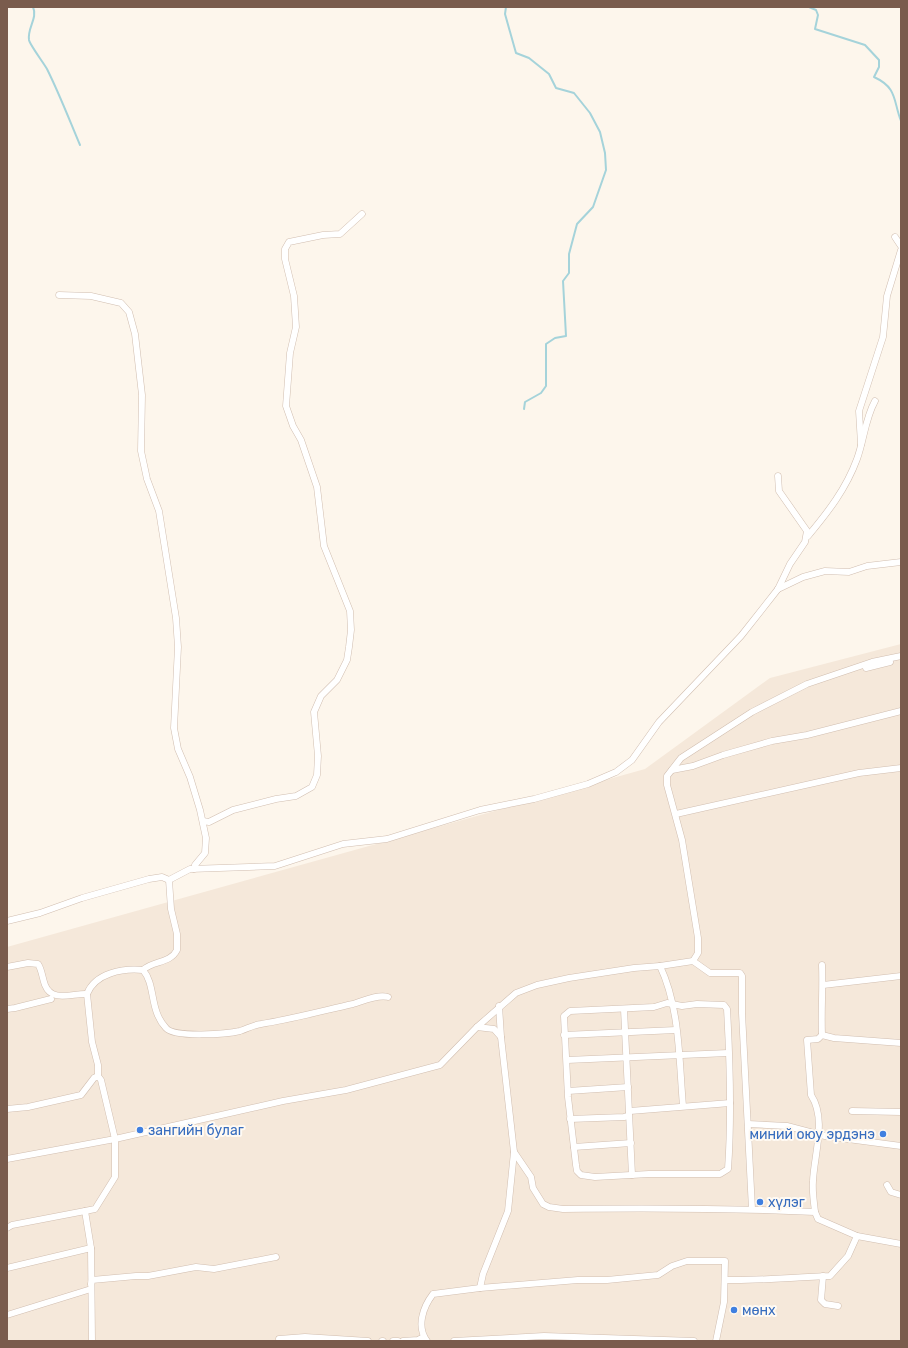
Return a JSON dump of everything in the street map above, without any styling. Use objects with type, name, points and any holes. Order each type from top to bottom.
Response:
[{"type":"street","points":[[203,821],[209,822],[233,810],[276,799],[296,796],[312,787],[317,775],[318,746],[314,712],[317,702],[337,680],[344,666],[350,642],[351,620],[347,604],[324,546],[317,487],[301,440],[293,426],[286,406],[290,353],[296,327],[294,296],[287,271],[285,249],[289,242],[323,235],[340,234],[362,214]]},
{"type":"street","points":[[895,238],[901,246]]},
{"type":"street","points":[[861,444],[859,411],[883,337],[887,296],[901,250]]},
{"type":"street","points":[[58,294],[107,298],[121,303],[129,312],[135,334],[140,367],[142,455],[149,485],[159,511],[176,618],[178,647],[174,715],[175,734],[178,749],[190,777],[203,821],[206,838],[205,853],[195,865],[194,869]]},
{"type":"street","points":[[169,880],[190,869],[275,866],[343,844],[387,839],[480,810],[534,799],[588,784],[616,772],[632,760],[659,722],[741,636],[778,590],[790,564],[808,536],[842,491],[857,458],[871,409],[875,401]]},
{"type":"street","points":[[778,476],[779,491],[798,516],[807,531],[808,536]]},
{"type":"street","points":[[778,590],[803,577],[825,571],[849,572],[867,566],[901,562]]},
{"type":"street","points":[[693,961],[698,952],[698,938],[682,840],[676,814],[670,800],[667,779],[672,770],[681,758],[688,752],[752,712],[800,687],[836,676],[872,662],[901,657]]},
{"type":"street","points":[[672,770],[694,766],[723,755],[772,741],[807,736],[901,711]]},
{"type":"street","points":[[676,814],[859,773],[901,768]]},
{"type":"street","points":[[7,921],[40,913],[82,898],[149,879],[162,877],[169,880]]},
{"type":"street","points":[[7,1228],[12,1225],[95,1209],[115,1176],[116,1139],[101,1080],[98,1076],[98,1065],[92,1042],[86,994],[97,980],[107,975],[126,970],[143,970],[148,965],[168,960],[177,950],[177,934],[171,908],[169,880]]},
{"type":"street","points":[[7,1159],[116,1139],[283,1101],[346,1090],[440,1065],[499,1006],[516,993],[537,985],[622,969],[660,966],[693,961],[710,973],[740,973],[742,976],[742,1013],[752,1209]]},
{"type":"street","points":[[7,967],[28,963],[38,964],[42,969],[47,988],[53,994],[66,996],[86,994]]},
{"type":"street","points":[[822,965],[823,998],[820,1004],[822,1035]]},
{"type":"street","points":[[660,966],[672,1003],[679,1054],[683,1106]]},
{"type":"street","points":[[143,970],[149,976],[153,1003],[157,1013],[166,1029],[179,1034],[239,1031],[255,1025],[278,1022],[372,998],[388,997]]},
{"type":"street","points":[[822,985],[901,976]]},
{"type":"street","points":[[7,1009],[51,999]]},
{"type":"street","points":[[672,1003],[682,1006],[697,1004],[724,1005],[727,1008],[729,1022],[728,1053],[731,1070],[731,1133],[728,1169],[724,1173],[595,1177],[581,1174],[577,1171],[570,1119],[564,1016],[570,1011],[624,1009],[672,1003]]},
{"type":"street","points":[[480,1288],[483,1274],[508,1211],[514,1152],[499,1006]]},
{"type":"street","points":[[624,1009],[632,1175]]},
{"type":"street","points":[[477,1027],[494,1029],[501,1037]]},
{"type":"street","points":[[564,1035],[676,1030]]},
{"type":"street","points":[[822,1035],[834,1038],[901,1043]]},
{"type":"street","points":[[822,1035],[818,1039],[807,1040],[812,1095],[816,1101],[820,1134],[813,1180],[815,1212],[818,1219],[857,1236],[901,1244]]},
{"type":"street","points":[[566,1060],[728,1053]]},
{"type":"street","points":[[7,1109],[40,1105],[81,1095],[94,1078],[98,1076]]},
{"type":"street","points":[[568,1091],[628,1087]]},
{"type":"street","points":[[570,1119],[624,1117],[628,1116],[630,1111],[683,1106],[730,1104]]},
{"type":"street","points":[[852,1111],[901,1112]]},
{"type":"street","points":[[748,1124],[787,1126],[831,1137],[901,1146]]},
{"type":"street","points":[[574,1147],[631,1143]]},
{"type":"street","points":[[514,1152],[531,1177],[533,1188],[543,1204],[549,1207],[563,1209],[752,1209],[815,1212]]},
{"type":"street","points":[[887,1185],[891,1192],[901,1196]]},
{"type":"street","points":[[85,1210],[91,1248],[92,1341]]},
{"type":"street","points":[[725,1280],[756,1281],[777,1278],[830,1276],[848,1256],[857,1236]]},
{"type":"street","points":[[7,1268],[91,1248]]},
{"type":"street","points":[[91,1288],[92,1280],[148,1276],[196,1268],[214,1269],[276,1257]]},
{"type":"street","points":[[403,1341],[426,1339],[422,1316],[426,1303],[433,1294],[480,1288],[578,1280],[607,1280],[658,1275],[672,1266],[687,1261],[701,1260],[725,1261],[724,1302],[716,1341]]},
{"type":"street","points":[[823,1276],[821,1300],[825,1304],[838,1306]]},
{"type":"street","points":[[7,1315],[91,1288]]},
{"type":"street","points":[[454,1341],[544,1336],[586,1336],[694,1341]]},
{"type":"street","points":[[279,1339],[305,1337],[368,1341]]},
{"type":"street","points":[[393,1341],[398,1341]]},
{"type":"shaded area","points":[[901,644],[901,1341],[7,1341],[7,947],[645,769],[770,678]]},
{"type":"waterway","points":[[33,7],[34,15],[29,31],[29,40],[47,69],[80,145]]},
{"type":"waterway","points":[[506,7],[505,14],[516,53],[529,58],[549,74],[556,88],[574,93],[590,113],[600,132],[605,153],[606,170],[593,207],[577,224],[569,254],[569,273],[563,281],[566,336],[555,338],[546,344],[546,386],[541,393],[525,402],[524,409]]},
{"type":"waterway","points":[[809,7],[816,10],[818,15],[815,29],[865,45],[879,60],[879,67],[874,77],[882,81],[891,90],[901,121]]},
{"type":"place","name":"зангийн булаг","points":[[140,1130]]},
{"type":"place","name":"миний оюу эрдэнэ","points":[[883,1134]]},
{"type":"place","name":"хүлэг","points":[[760,1202]]},
{"type":"place","name":"мөнх","points":[[734,1310]]}]
